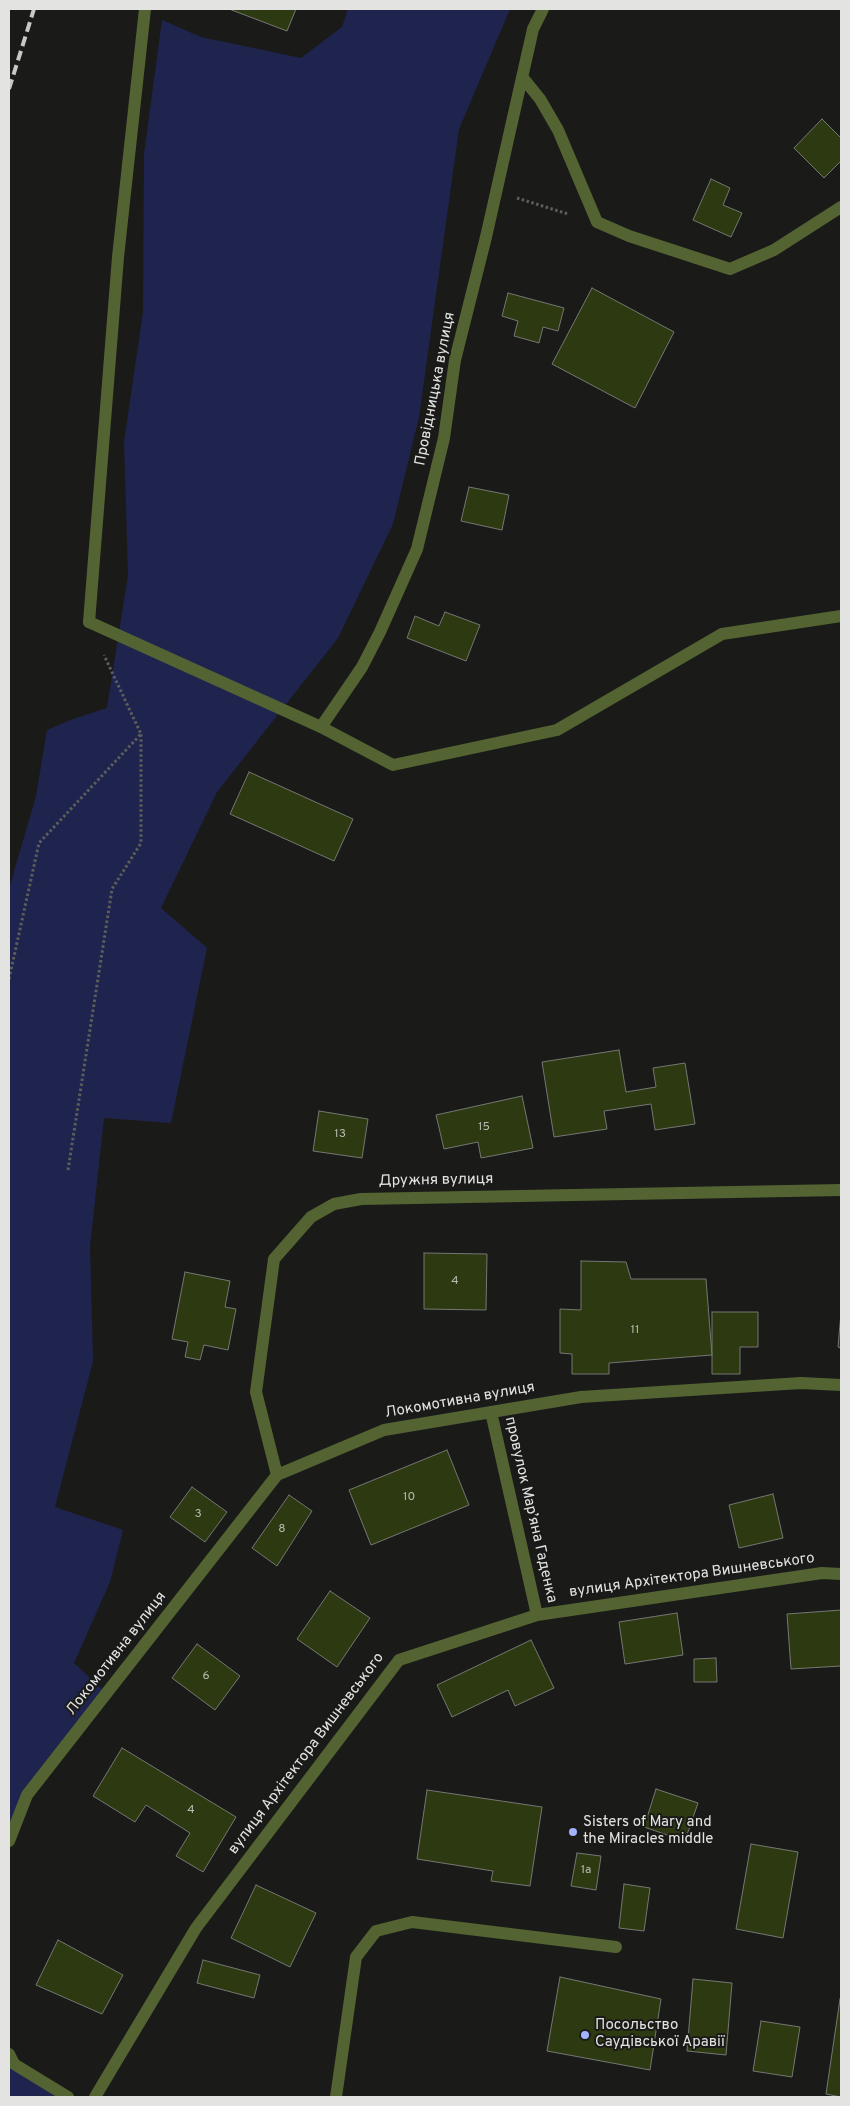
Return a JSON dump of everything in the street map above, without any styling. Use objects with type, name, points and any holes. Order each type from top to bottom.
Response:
[{"type":"street","points":[[145,9],[118,257],[90,622],[321,727],[393,765],[557,730],[722,634],[841,616]]},
{"type":"street","name":"Провідницька вулиця","points":[[321,727],[362,667],[380,632],[417,549],[444,438],[455,360],[523,78],[533,29],[543,9]]},
{"type":"street","points":[[523,78],[540,99],[558,130],[597,222],[629,236],[730,270],[774,250],[841,207]]},
{"type":"street","name":"Дружня вулиця","points":[[277,1475],[256,1392],[274,1259],[310,1217],[334,1204],[361,1199],[841,1190]]},
{"type":"street","name":"Локомотивна вулиця","points":[[9,1841],[27,1795],[277,1475],[384,1430],[581,1397],[801,1383],[841,1385]]},
{"type":"street","name":"провулок Мар’яна Гаденка","points":[[491,1412],[537,1615]]},
{"type":"street","name":"вулиця Архітектора Вишневського","points":[[95,2097],[196,1928],[399,1660],[537,1615],[822,1573],[841,1574]]},
{"type":"street","points":[[336,2097],[356,1957],[376,1930],[412,1922],[616,1947]]},
{"type":"street","points":[[9,2054],[14,2064],[68,2097]]},
{"type":"path","points":[[496,192],[597,222]]},
{"type":"path","points":[[68,1170],[112,889],[141,843],[141,734],[90,622]]},
{"type":"path","points":[[9,979],[39,843],[141,734]]},
{"type":"shaded area","points":[[348,9],[510,9],[459,129],[419,417],[393,524],[338,638],[217,792],[161,908],[207,948],[171,1123],[104,1118],[90,1246],[93,1361],[55,1507],[123,1530],[110,1582],[74,1663],[106,1693],[27,1795],[9,1841],[9,889],[36,796],[47,730],[107,708],[128,575],[124,442],[143,312],[144,154],[162,20],[201,37],[301,58],[342,27]]},
{"type":"shaded area","points":[[9,2054],[68,2097],[9,2097]]},
{"type":"building","points":[[229,9],[296,9],[287,31]]},
{"type":"building","points":[[822,119],[841,138],[841,161],[824,178],[794,148]]},
{"type":"building","points":[[711,179],[730,188],[723,205],[742,213],[731,237],[693,220]]},
{"type":"building","points":[[592,288],[674,332],[635,408],[552,364]]},
{"type":"building","points":[[508,293],[564,308],[558,331],[543,327],[539,343],[514,336],[518,321],[502,316]]},
{"type":"building","points":[[469,487],[509,495],[502,530],[461,521]]},
{"type":"building","points":[[445,612],[480,625],[466,661],[407,638],[415,616],[439,626]]},
{"type":"building","points":[[249,772],[353,819],[334,861],[230,814]]},
{"type":"building","points":[[619,1050],[626,1092],[656,1087],[653,1068],[685,1063],[695,1124],[655,1130],[651,1104],[604,1111],[607,1129],[554,1137],[542,1062]]},
{"type":"building","points":[[522,1096],[533,1148],[481,1158],[478,1142],[444,1149],[436,1115]]},
{"type":"building","points":[[319,1111],[368,1119],[362,1158],[313,1151]]},
{"type":"building","points":[[424,1253],[487,1254],[486,1310],[424,1309]]},
{"type":"building","points":[[581,1261],[626,1262],[631,1279],[706,1279],[712,1355],[609,1363],[609,1374],[572,1374],[572,1354],[560,1353],[560,1309],[581,1310]]},
{"type":"building","points":[[185,1272],[230,1281],[225,1307],[236,1309],[228,1350],[204,1345],[200,1360],[185,1357],[188,1342],[172,1339]]},
{"type":"building","points":[[712,1312],[758,1312],[758,1347],[740,1347],[740,1374],[712,1374]]},
{"type":"building","points":[[841,1313],[841,1348],[838,1347]]},
{"type":"building","points":[[447,1450],[469,1505],[371,1545],[349,1490]]},
{"type":"building","points":[[192,1487],[227,1512],[205,1542],[170,1517]]},
{"type":"building","points":[[773,1494],[783,1538],[739,1548],[729,1505]]},
{"type":"building","points":[[289,1495],[312,1511],[277,1566],[252,1548]]},
{"type":"building","points":[[330,1591],[370,1618],[337,1667],[297,1639]]},
{"type":"building","points":[[841,1610],[841,1666],[791,1669],[787,1614]]},
{"type":"building","points":[[677,1613],[683,1655],[625,1664],[619,1622]]},
{"type":"building","points":[[531,1640],[554,1688],[515,1706],[508,1690],[452,1717],[437,1685]]},
{"type":"building","points":[[197,1644],[240,1676],[215,1710],[172,1678]]},
{"type":"building","points":[[716,1658],[717,1682],[694,1682],[694,1659]]},
{"type":"building","points":[[122,1748],[236,1817],[203,1872],[176,1856],[190,1833],[146,1805],[135,1822],[93,1796]]},
{"type":"building","points":[[656,1789],[698,1803],[685,1841],[644,1827]]},
{"type":"building","points":[[427,1790],[542,1807],[530,1886],[491,1881],[493,1871],[417,1859]]},
{"type":"building","points":[[751,1844],[798,1852],[783,1938],[736,1929]]},
{"type":"building","points":[[577,1853],[601,1856],[596,1890],[571,1886]]},
{"type":"building","points":[[624,1884],[650,1888],[644,1931],[619,1928]]},
{"type":"building","points":[[256,1885],[316,1913],[290,1967],[231,1938]]},
{"type":"building","points":[[58,1940],[123,1975],[102,2014],[36,1985]]},
{"type":"building","points":[[203,1960],[260,1975],[254,1998],[197,1983]]},
{"type":"building","points":[[560,1977],[661,1999],[650,2070],[547,2051]]},
{"type":"building","points":[[693,1979],[732,1983],[726,2055],[687,2051]]},
{"type":"building","points":[[841,1999],[841,2097],[826,2094]]},
{"type":"building","points":[[761,2021],[800,2027],[792,2077],[753,2071]]},
{"type":"railway","points":[[9,89],[34,9]]},
{"type":"place","name":"Sisters of Mary and the Miracles middle","points":[[573,1832]]},
{"type":"place","name":"Посольство Саудівської Аравії","points":[[585,2035]]}]
